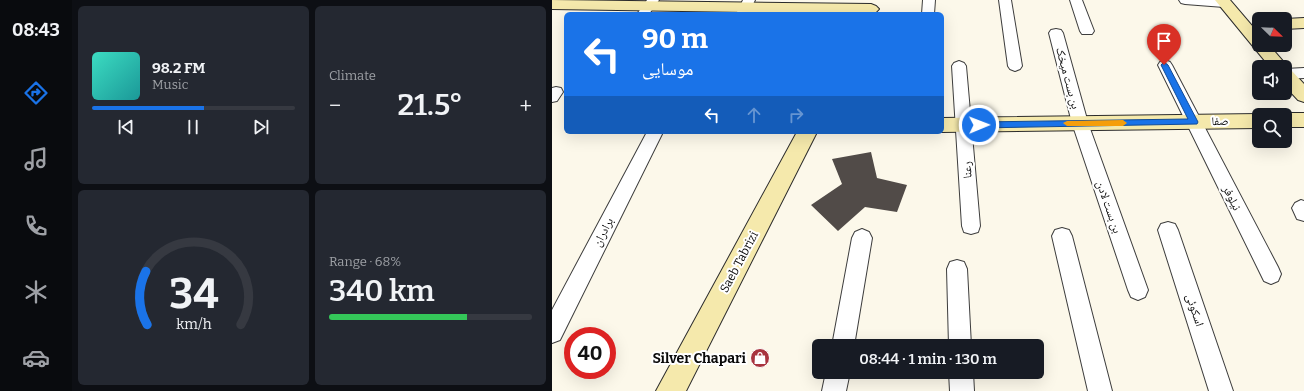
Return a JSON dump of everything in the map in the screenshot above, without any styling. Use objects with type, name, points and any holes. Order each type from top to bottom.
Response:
[{"type":"street","points":[[928,12],[929,0]]},
{"type":"street","points":[[1005,0],[1015,66]]},
{"type":"street","points":[[1076,0],[1087,31]]},
{"type":"street","points":[[1185,0],[1223,1],[1252,37]]},
{"type":"street","points":[[552,2],[648,7],[872,8]]},
{"type":"street","points":[[1292,24],[1304,23]]},
{"type":"street","points":[[1243,26],[1252,25]]},
{"type":"street","name":"بن بست میخک","points":[[1056,33],[1080,123]]},
{"type":"street","points":[[1265,52],[1273,60]]},
{"type":"street","name":"نیلوفر","points":[[1164,65],[1271,274]]},
{"type":"street","name":"رعنا","points":[[960,66],[971,226]]},
{"type":"street","points":[[1292,74],[1304,73]]},
{"type":"street","points":[[1292,82],[1304,96]]},
{"type":"street","points":[[1292,120],[1304,120]]},
{"type":"street","name":"صفا","points":[[944,125],[1252,121]]},
{"type":"street","name":"بن بست لادن","points":[[1080,123],[1138,290]]},
{"type":"street","name":"برادران","points":[[552,332],[654,134]]},
{"type":"street","name":"Saeb Tabrizi","points":[[671,391],[806,134]]},
{"type":"street","name":"اسکوئی","points":[[1168,230],[1221,391]]},
{"type":"street","points":[[1062,236],[1100,391]]},
{"type":"street","points":[[844,339],[862,238]]},
{"type":"street","points":[[957,269],[960,339]]},
{"type":"street","points":[[834,391],[837,379]]},
{"type":"street","points":[[961,379],[962,391]]},
{"type":"building","points":[[871,152],[877,178],[907,185],[897,212],[865,207],[838,231],[811,205],[842,184],[832,159]]},
{"type":"slow traffic","points":[[1067,123],[1123,123]]},
{"type":"place","name":"Silver Chapari","points":[[760,358]]},
{"type":"route","points":[[979,125],[1194,122],[1164,65]]}]
